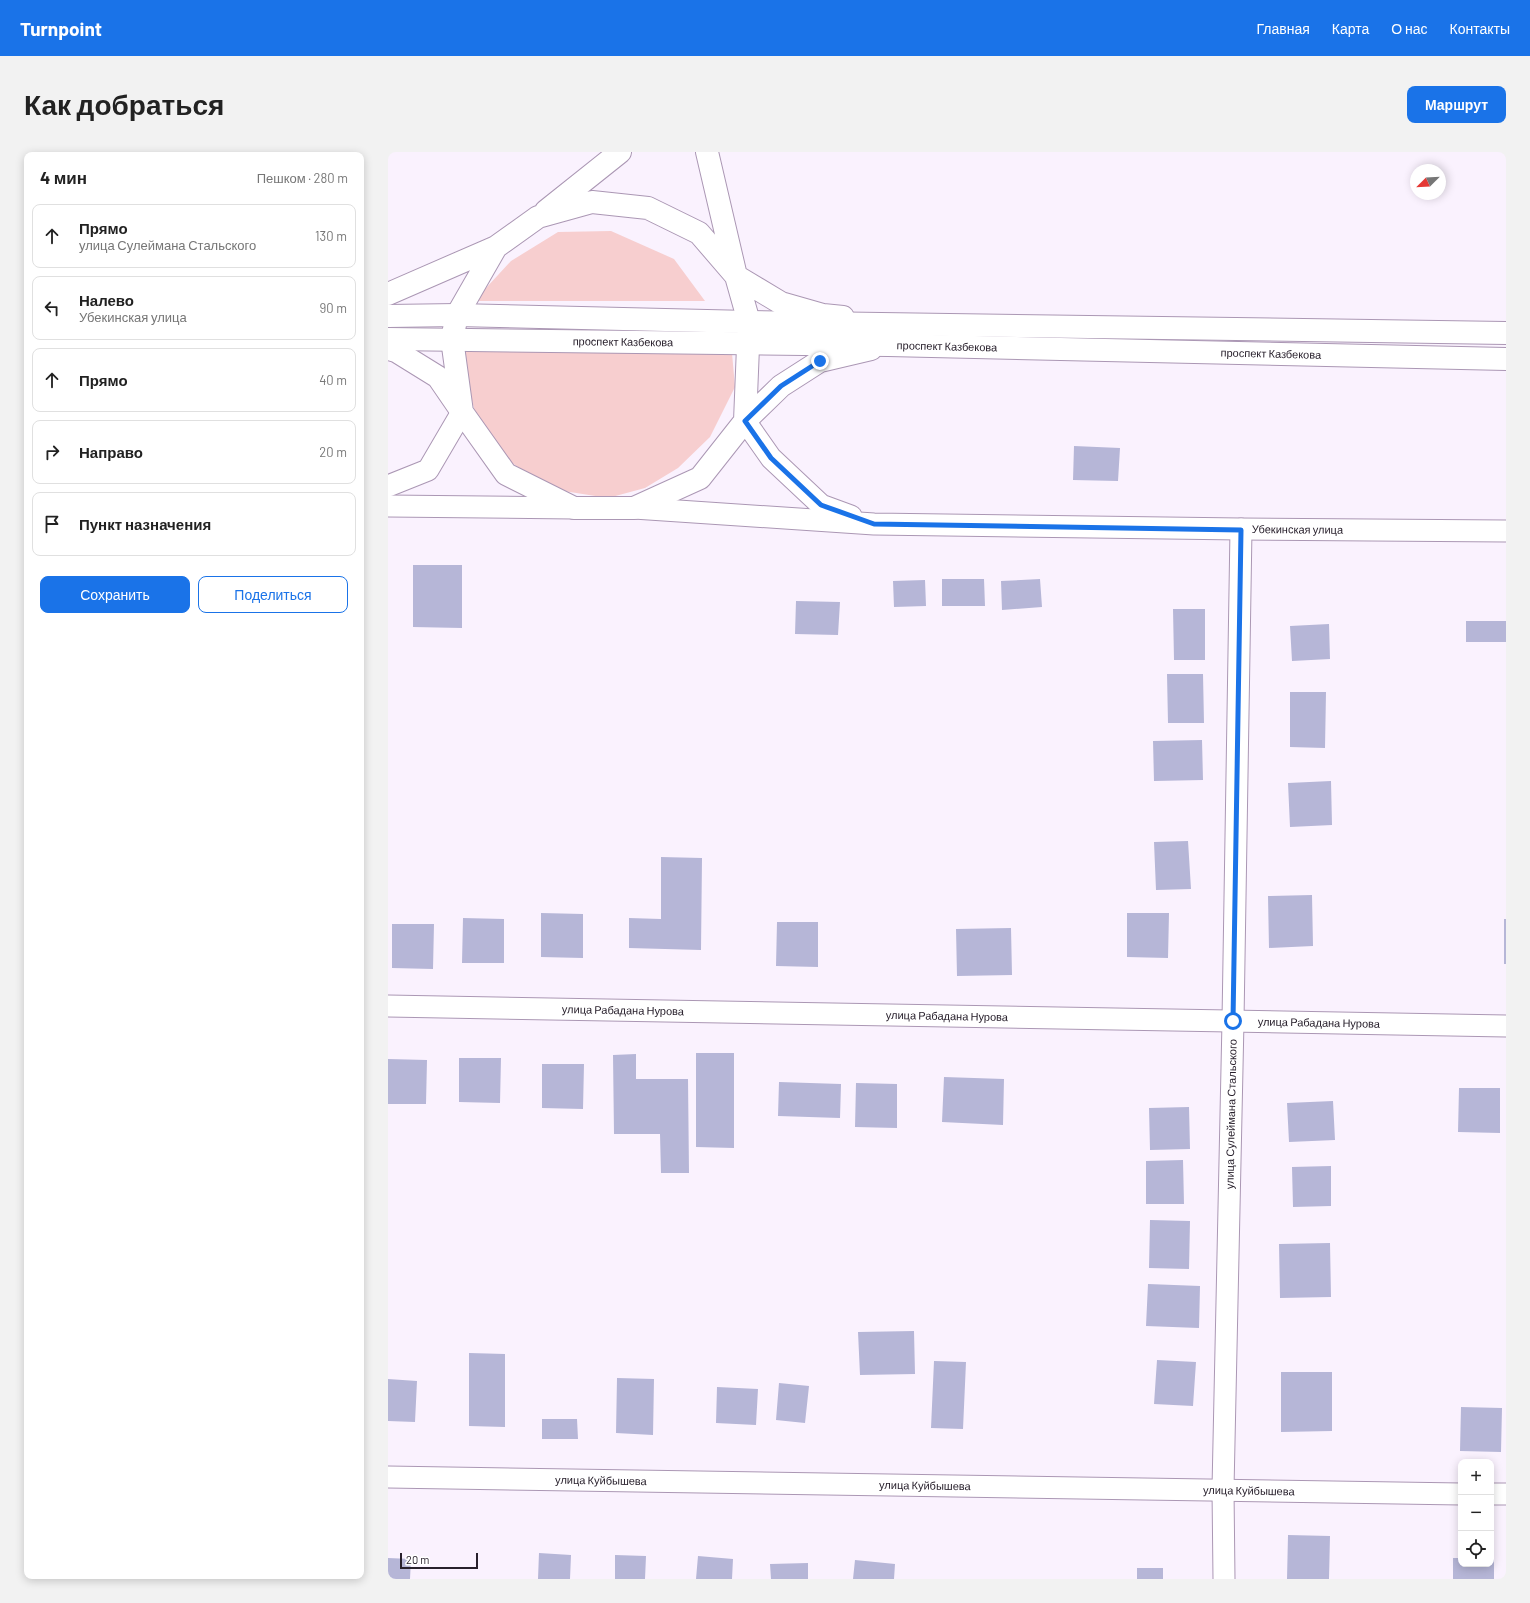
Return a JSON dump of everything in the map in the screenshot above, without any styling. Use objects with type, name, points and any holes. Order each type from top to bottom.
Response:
[{"type":"main road","points":[[388,294],[496,248],[620,152]]},
{"type":"main road","points":[[707,152],[736,276],[749,322],[745,421]]},
{"type":"main road","points":[[538,217],[592,202],[648,208],[699,234],[736,276],[781,303],[889,334]]},
{"type":"main road","points":[[462,412],[452,339],[457,315],[496,248]]},
{"type":"main road","name":"проспект Казбекова","points":[[388,316],[457,315],[749,322],[889,334],[1506,359]]},
{"type":"main road","name":"проспект Казбекова","points":[[388,339],[748,344],[889,334],[1506,333]]},
{"type":"main road","points":[[388,350],[396,351],[438,377],[506,474],[574,508],[634,508],[700,478],[745,421],[781,386],[820,361],[889,334]]},
{"type":"street","points":[[388,486],[428,470],[462,412]]},
{"type":"street","points":[[745,421],[771,458],[821,505],[874,524]]},
{"type":"street","points":[[388,506],[574,508]]},
{"type":"street","name":"Убекинская улица","points":[[634,508],[874,524],[1241,530],[1506,531]]},
{"type":"street","name":"улица Сулеймана Стальского","points":[[1224,1579],[1224,1489],[1241,530]]},
{"type":"street","name":"улица Рабадана Нурова","points":[[388,1006],[1506,1026]]},
{"type":"street","name":"улица Куйбышева","points":[[388,1478],[1224,1489],[1458,1494]]},
{"type":"street","points":[[1494,1494],[1506,1494]]},
{"type":"shaded area","points":[[611,231],[674,259],[705,301],[474,301],[511,261],[558,232]]},
{"type":"shaded area","points":[[466,345],[732,353],[735,387],[710,437],[678,468],[645,488],[608,498],[551,489],[503,457],[476,416],[466,377]]},
{"type":"building","points":[[1074,446],[1120,448],[1118,481],[1073,480]]},
{"type":"building","points":[[413,565],[462,565],[462,628],[413,627]]},
{"type":"building","points":[[942,579],[984,579],[985,606],[942,606]]},
{"type":"building","points":[[1040,579],[1042,607],[1002,610],[1001,581]]},
{"type":"building","points":[[925,580],[926,606],[894,607],[893,581]]},
{"type":"building","points":[[796,601],[840,602],[838,635],[795,634]]},
{"type":"building","points":[[1173,609],[1205,609],[1205,660],[1174,660]]},
{"type":"building","points":[[1466,621],[1506,621],[1506,642],[1466,642]]},
{"type":"building","points":[[1329,624],[1330,659],[1292,661],[1290,626]]},
{"type":"building","points":[[1167,674],[1203,674],[1204,723],[1168,723]]},
{"type":"building","points":[[1290,692],[1326,692],[1325,748],[1290,747]]},
{"type":"building","points":[[1202,740],[1203,780],[1154,781],[1153,741]]},
{"type":"building","points":[[1331,781],[1332,825],[1290,827],[1288,783]]},
{"type":"building","points":[[1188,841],[1191,889],[1156,890],[1154,842]]},
{"type":"building","points":[[661,857],[702,858],[701,950],[629,948],[629,918],[661,919]]},
{"type":"building","points":[[1312,895],[1313,946],[1269,948],[1268,896]]},
{"type":"building","points":[[541,913],[583,914],[583,958],[541,957]]},
{"type":"building","points":[[1127,913],[1169,913],[1168,958],[1127,957]]},
{"type":"building","points":[[463,918],[504,919],[504,963],[462,963]]},
{"type":"building","points":[[1504,919],[1506,919],[1506,964],[1504,964]]},
{"type":"building","points":[[777,922],[818,922],[818,967],[776,966]]},
{"type":"building","points":[[392,924],[434,924],[433,969],[392,968]]},
{"type":"building","points":[[1011,928],[1012,975],[957,976],[956,929]]},
{"type":"building","points":[[696,1053],[734,1053],[734,1148],[696,1147]]},
{"type":"building","points":[[636,1054],[636,1079],[688,1079],[689,1173],[661,1173],[660,1134],[614,1134],[613,1055]]},
{"type":"building","points":[[459,1058],[501,1058],[500,1103],[459,1102]]},
{"type":"building","points":[[388,1059],[427,1060],[426,1104],[388,1104]]},
{"type":"building","points":[[542,1064],[584,1064],[583,1109],[542,1108]]},
{"type":"building","points":[[944,1077],[1004,1079],[1003,1125],[942,1122]]},
{"type":"building","points":[[779,1082],[841,1084],[840,1118],[778,1116]]},
{"type":"building","points":[[856,1083],[897,1084],[897,1128],[855,1127]]},
{"type":"building","points":[[1459,1088],[1500,1088],[1500,1133],[1458,1132]]},
{"type":"building","points":[[1333,1101],[1335,1140],[1289,1142],[1287,1103]]},
{"type":"building","points":[[1189,1107],[1190,1149],[1150,1150],[1149,1108]]},
{"type":"building","points":[[1183,1160],[1184,1204],[1146,1204],[1146,1161]]},
{"type":"building","points":[[1331,1166],[1331,1206],[1293,1207],[1292,1167]]},
{"type":"building","points":[[1150,1220],[1190,1221],[1189,1269],[1149,1268]]},
{"type":"building","points":[[1330,1243],[1331,1297],[1280,1298],[1279,1244]]},
{"type":"building","points":[[1148,1284],[1200,1286],[1199,1328],[1146,1326]]},
{"type":"building","points":[[914,1331],[915,1374],[860,1375],[858,1332]]},
{"type":"building","points":[[469,1353],[505,1354],[505,1427],[469,1426]]},
{"type":"building","points":[[1157,1360],[1196,1362],[1193,1406],[1154,1404]]},
{"type":"building","points":[[934,1361],[966,1362],[963,1429],[931,1428]]},
{"type":"building","points":[[1281,1372],[1332,1372],[1332,1431],[1281,1432]]},
{"type":"building","points":[[617,1378],[654,1379],[653,1435],[616,1433]]},
{"type":"building","points":[[388,1379],[417,1381],[415,1422],[388,1421]]},
{"type":"building","points":[[779,1383],[809,1386],[805,1423],[776,1420]]},
{"type":"building","points":[[717,1387],[758,1389],[756,1425],[716,1423]]},
{"type":"building","points":[[1461,1407],[1502,1408],[1501,1452],[1460,1451]]},
{"type":"building","points":[[542,1419],[577,1419],[578,1439],[542,1439]]},
{"type":"building","points":[[1288,1535],[1330,1536],[1329,1579],[1287,1579]]},
{"type":"building","points":[[539,1553],[571,1555],[570,1579],[538,1579]]},
{"type":"building","points":[[615,1555],[646,1556],[645,1579],[615,1579]]},
{"type":"building","points":[[698,1556],[733,1559],[732,1579],[696,1579]]},
{"type":"building","points":[[388,1558],[411,1559],[410,1579],[388,1579]]},
{"type":"building","points":[[1453,1558],[1458,1558],[1458,1567],[1494,1567],[1494,1579],[1453,1579]]},
{"type":"building","points":[[855,1560],[895,1564],[894,1579],[853,1579]]},
{"type":"building","points":[[808,1563],[808,1579],[771,1579],[770,1564]]},
{"type":"building","points":[[1137,1568],[1163,1568],[1163,1579],[1137,1579]]},
{"type":"route","points":[[820,361],[781,386],[745,421],[771,458],[821,505],[874,524],[1241,530],[1233,1021]]}]
